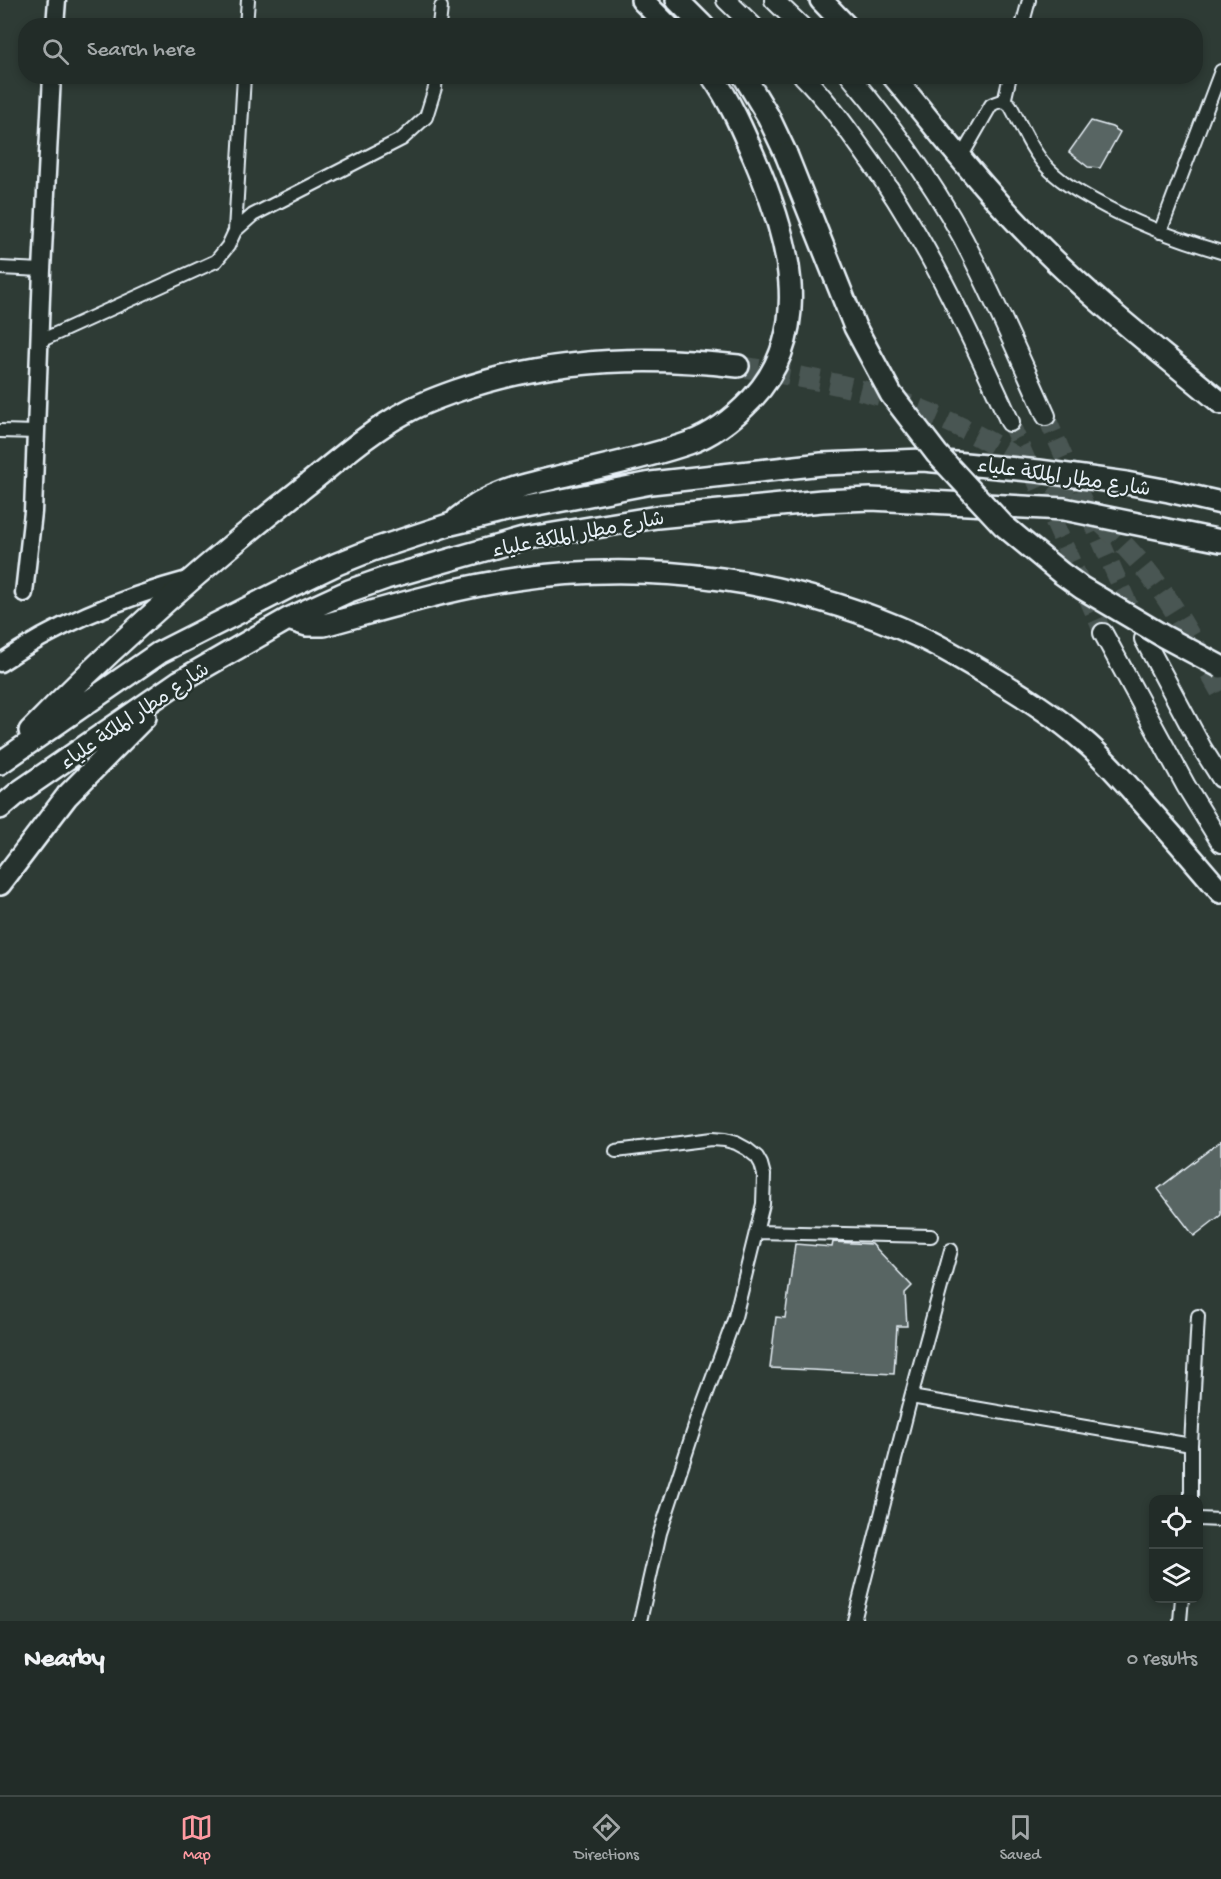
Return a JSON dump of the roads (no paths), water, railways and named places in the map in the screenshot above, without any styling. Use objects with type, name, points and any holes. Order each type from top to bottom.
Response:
[{"type":"highway","points":[[642,0],[660,18]]},
{"type":"highway","points":[[677,0],[695,18]]},
{"type":"highway","points":[[820,0],[838,18]]},
{"type":"highway","points":[[451,524],[476,504],[510,488],[657,452],[704,436],[725,424],[747,404],[758,393],[774,368],[784,344],[790,299],[790,272],[770,193],[735,115],[717,84]]},
{"type":"highway","points":[[749,84],[768,116],[786,154],[855,327],[891,394],[937,454],[1003,525],[1061,573],[1163,636],[1221,667]]},
{"type":"highway","points":[[899,84],[960,159],[1016,222],[1054,260],[1113,313],[1221,403]]},
{"type":"highway","points":[[0,762],[66,694],[193,578],[381,427],[407,411],[481,382],[527,371],[578,364],[626,360],[717,363],[738,366]]},
{"type":"highway","name":"شارع مطار الملكة علياء","points":[[0,762],[159,653],[337,564],[451,524],[529,506],[651,483],[822,464],[923,460],[1039,471],[1169,491],[1221,503]]},
{"type":"highway","name":"شارع مطار الملكة علياء","points":[[0,808],[19,792],[180,681],[288,619],[349,591],[386,578],[523,539],[657,517],[822,501],[872,499],[1064,509],[1221,541]]},
{"type":"highway","points":[[288,619],[307,625],[324,625],[444,594],[515,579],[608,572],[697,575],[811,597],[881,620],[920,636],[1004,684],[1053,716],[1086,742],[1112,768],[1221,892]]},
{"type":"highway","points":[[0,884],[67,796],[180,681]]},
{"type":"main road","points":[[726,0],[745,18]]},
{"type":"main road","points":[[774,0],[793,18]]},
{"type":"main road","points":[[810,84],[880,173],[907,217],[961,315],[1010,422]]},
{"type":"main road","points":[[856,84],[901,141],[950,216],[975,261],[1046,416]]},
{"type":"main road","points":[[1103,633],[1186,786],[1221,843]]},
{"type":"main road","points":[[1144,639],[1202,748],[1221,778]]},
{"type":"street","points":[[56,18],[57,0]]},
{"type":"street","points":[[247,18],[248,0]]},
{"type":"street","points":[[1024,18],[1029,0]]},
{"type":"street","points":[[440,18],[441,7]]},
{"type":"street","points":[[1160,232],[1221,70]]},
{"type":"street","points":[[24,593],[33,512],[52,84]]},
{"type":"street","points":[[40,341],[216,261],[228,246],[235,231],[243,84]]},
{"type":"street","points":[[235,231],[253,215],[402,139],[426,117],[435,84]]},
{"type":"street","points":[[1004,102],[1008,84]]},
{"type":"street","points":[[960,159],[991,105],[1004,102],[1010,105],[1043,163],[1062,182],[1113,211],[1160,232],[1221,252]]},
{"type":"street","points":[[0,267],[42,270]]},
{"type":"street","points":[[0,431],[37,432]]},
{"type":"street","points":[[0,663],[56,630],[111,604],[193,578]]},
{"type":"street","points":[[616,1151],[712,1139],[725,1140],[747,1149],[757,1157],[764,1175],[764,1204],[735,1317],[697,1420],[660,1533],[640,1621]]},
{"type":"street","points":[[757,1232],[931,1236]]},
{"type":"street","points":[[854,1621],[951,1250]]},
{"type":"street","points":[[1191,1495],[1191,1445],[1198,1316]]},
{"type":"street","points":[[911,1397],[1191,1445]]},
{"type":"street","points":[[1203,1519],[1221,1520]]},
{"type":"street","points":[[1180,1621],[1182,1603]]},
{"type":"tunnel","points":[[738,366],[830,383],[885,397],[961,427],[1034,470],[1101,522],[1130,552],[1174,609],[1221,692]]},
{"type":"tunnel","points":[[1046,416],[1138,626]]},
{"type":"tunnel","points":[[1010,422],[1103,633]]}]
